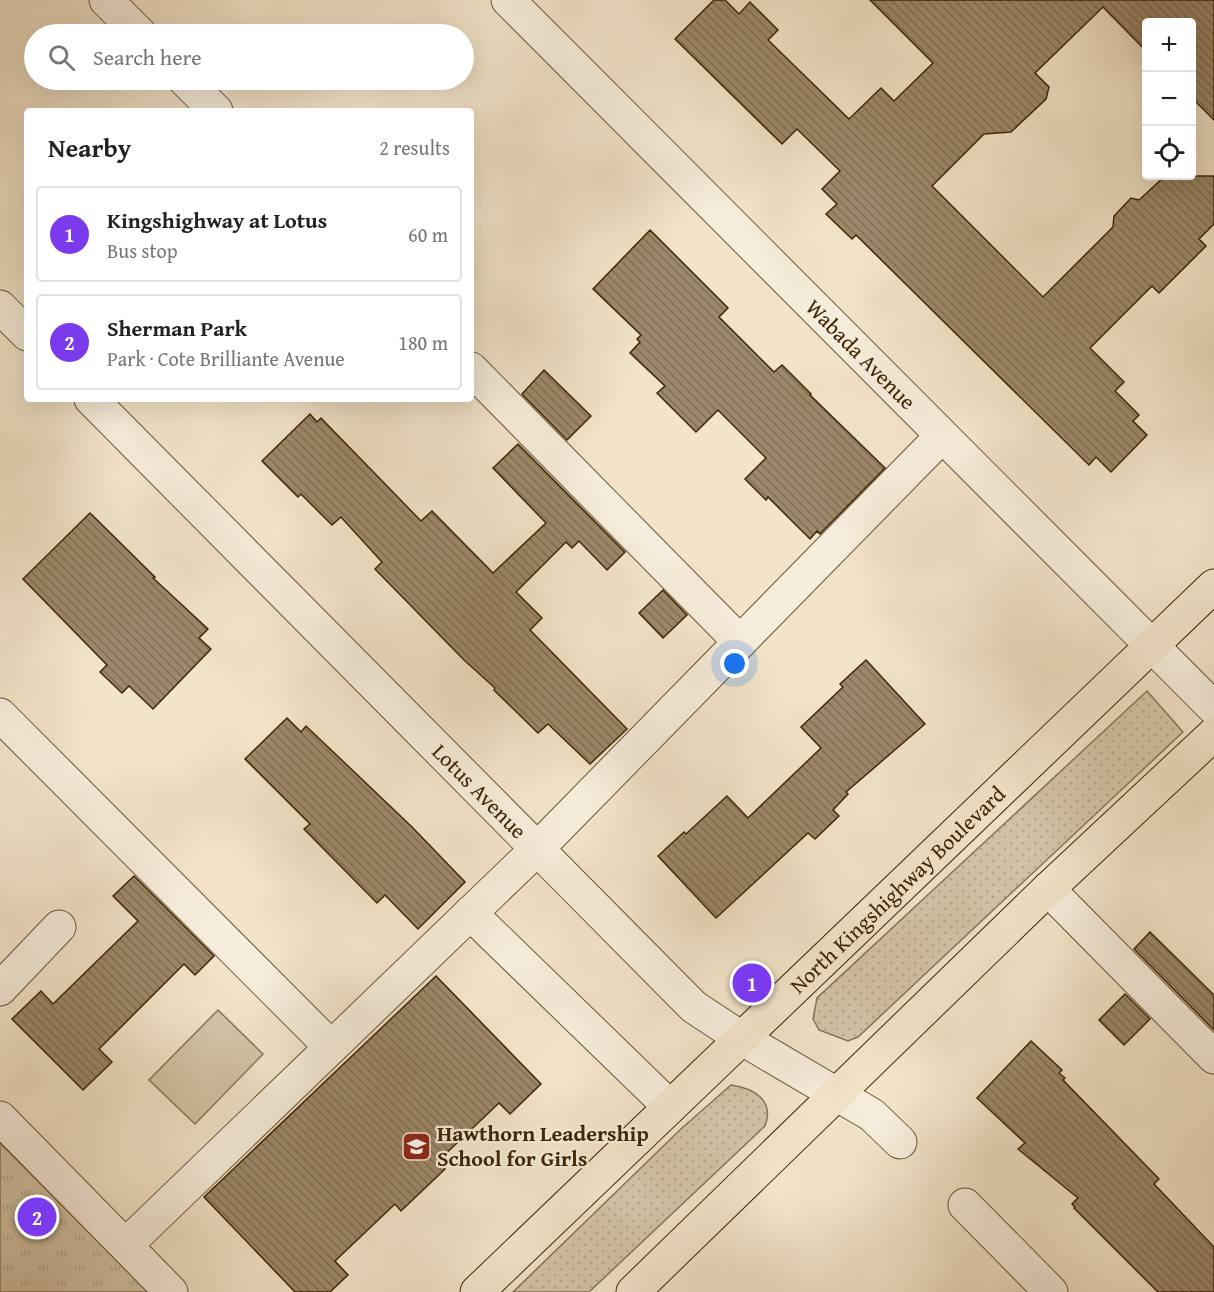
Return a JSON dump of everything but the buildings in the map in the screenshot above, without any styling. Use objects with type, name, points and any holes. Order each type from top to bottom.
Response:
[{"type":"main road","name":"North Kingshighway Boulevard","points":[[477,1292],[1214,586]]},
{"type":"main road","points":[[648,1287],[836,1093],[1048,889],[1214,734]]},
{"type":"street","points":[[106,0],[130,24]]},
{"type":"street","name":"Wabada Avenue","points":[[508,0],[1214,708]]},
{"type":"street","points":[[195,90],[213,108]]},
{"type":"street","points":[[0,307],[24,331]]},
{"type":"street","points":[[474,372],[740,642]]},
{"type":"street","name":"Lotus Avenue","points":[[95,402],[694,1007],[741,1038],[872,1115],[900,1142]]},
{"type":"street","points":[[126,1245],[537,849],[942,436]]},
{"type":"street","points":[[0,715],[331,1047]]},
{"type":"street","points":[[1048,889],[1214,1057]]},
{"type":"street","points":[[470,913],[670,1107]]},
{"type":"street","points":[[0,989],[59,927]]},
{"type":"street","points":[[0,1118],[171,1292]]},
{"type":"street","points":[[965,1204],[1051,1292]]},
{"type":"green space","points":[[1147,691],[1183,732],[858,1037],[848,1041],[819,1030],[813,1019],[817,998]]},
{"type":"green space","points":[[218,1010],[263,1054],[195,1124],[149,1080]]},
{"type":"green space","points":[[731,1085],[747,1089],[760,1097],[767,1109],[765,1126],[589,1292],[513,1292],[682,1128]]},
{"type":"green space","points":[[0,1143],[148,1292],[0,1292]]},
{"type":"place","name":"Kingshighway at Lotus","points":[[752,983]]},
{"type":"place","name":"Hawthorn Leadership School for Girls","points":[[416,1146]]},
{"type":"place","name":"Sherman Park","points":[[37,1217]]}]
